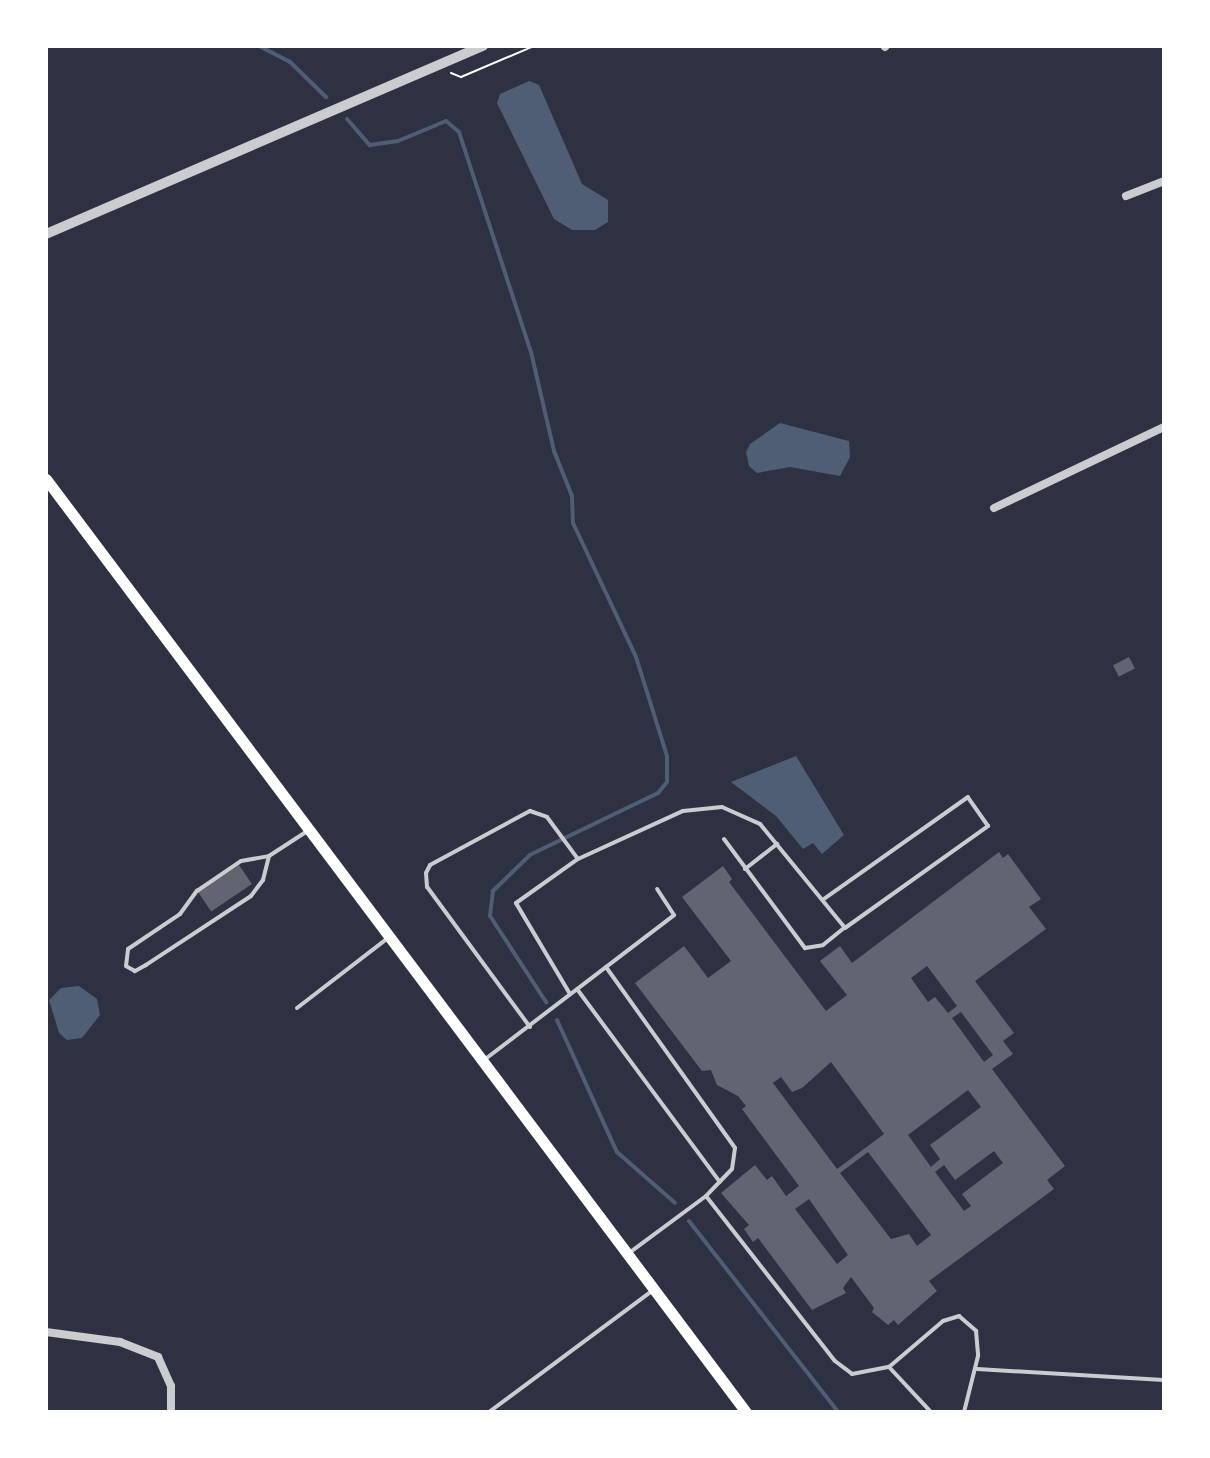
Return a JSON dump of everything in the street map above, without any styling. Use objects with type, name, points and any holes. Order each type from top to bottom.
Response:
[{"type":"main road","points":[[46,479],[306,832],[746,1412]]},
{"type":"street","points":[[46,234],[483,46]]},
{"type":"street","points":[[1126,196],[1164,181]]},
{"type":"street","points":[[994,508],[1164,427]]},
{"type":"street","points":[[46,1332],[120,1342],[158,1357],[171,1386],[171,1412]]},
{"type":"lane","points":[[724,839],[805,948],[823,945],[988,826],[968,797],[824,899]]},
{"type":"lane","points":[[570,994],[516,903],[578,859],[683,811],[704,807],[735,811],[746,822],[760,824],[845,928]]},
{"type":"lane","points":[[530,1027],[427,887],[426,873],[430,865],[530,811],[547,817],[578,859]]},
{"type":"lane","points":[[269,856],[263,880],[251,896],[135,971],[126,966],[128,949],[180,914],[197,891],[241,861],[269,856],[306,832]]},
{"type":"lane","points":[[745,869],[777,844]]},
{"type":"lane","points":[[482,1061],[674,915],[657,889]]},
{"type":"lane","points":[[297,1008],[388,938]]},
{"type":"lane","points":[[606,967],[735,1148],[732,1169],[706,1196],[628,1253]]},
{"type":"lane","points":[[577,989],[720,1182]]},
{"type":"lane","points":[[706,1196],[835,1361],[852,1374],[889,1367],[943,1321],[959,1316],[976,1331],[977,1369],[964,1412]]},
{"type":"lane","points":[[489,1412],[655,1289]]},
{"type":"lane","points":[[889,1367],[931,1412]]},
{"type":"lane","points":[[977,1369],[1164,1380]]},
{"type":"path","points":[[461,77],[534,46]]},
{"type":"water","points":[[529,81],[539,85],[582,184],[608,200],[608,222],[595,230],[572,230],[554,219],[497,103],[500,94]]},
{"type":"water","points":[[780,423],[849,441],[850,457],[840,476],[790,467],[757,473],[749,466],[746,452],[750,444]]},
{"type":"water","points":[[796,756],[844,835],[822,854],[813,843],[803,849],[776,816],[731,782]]},
{"type":"water","points":[[79,986],[97,999],[100,1015],[82,1038],[67,1040],[59,1033],[49,1000],[61,988]]},
{"type":"building","points":[[1129,657],[1135,669],[1119,677],[1113,665]]},
{"type":"building","points":[[999,852],[1003,858],[1008,854],[1041,899],[1029,907],[1046,929],[975,981],[1014,1033],[1003,1041],[1013,1054],[992,1069],[1065,1166],[1047,1180],[1054,1189],[929,1281],[937,1291],[898,1325],[894,1320],[888,1325],[872,1312],[874,1308],[851,1277],[843,1288],[846,1293],[812,1310],[758,1238],[753,1242],[744,1229],[749,1225],[721,1193],[755,1165],[767,1180],[772,1176],[786,1196],[799,1186],[742,1109],[746,1106],[738,1096],[717,1085],[711,1070],[702,1071],[635,983],[684,946],[708,978],[731,961],[682,897],[723,866],[732,879],[729,882],[826,1011],[847,995],[820,961],[840,946],[852,963]],"holes":[[[927,966],[957,1006],[948,1013],[935,997],[928,1002],[911,978]],[[961,1012],[993,1055],[984,1062],[952,1018]],[[831,1062],[884,1134],[837,1169],[773,1083],[781,1077],[792,1092],[802,1088]],[[968,1090],[981,1107],[930,1145],[940,1159],[931,1167],[908,1135]],[[994,1151],[1003,1163],[962,1194],[971,1206],[964,1211],[935,1172],[944,1165],[955,1180]],[[868,1152],[931,1235],[917,1246],[909,1234],[891,1239],[840,1173]],[[809,1199],[848,1255],[837,1264],[795,1209]]]},
{"type":"building","points":[[239,865],[252,884],[211,911],[198,892]]},
{"type":"waterway","points":[[259,46],[289,61],[326,97]]},
{"type":"waterway","points":[[347,119],[370,145],[398,141],[446,121],[459,132],[531,352],[554,451],[572,496],[573,523],[636,657],[667,756],[667,782],[658,793],[530,855],[493,891],[490,916],[546,1002]]},
{"type":"waterway","points":[[557,1020],[617,1152],[675,1203]]},
{"type":"waterway","points":[[689,1221],[838,1412]]}]
